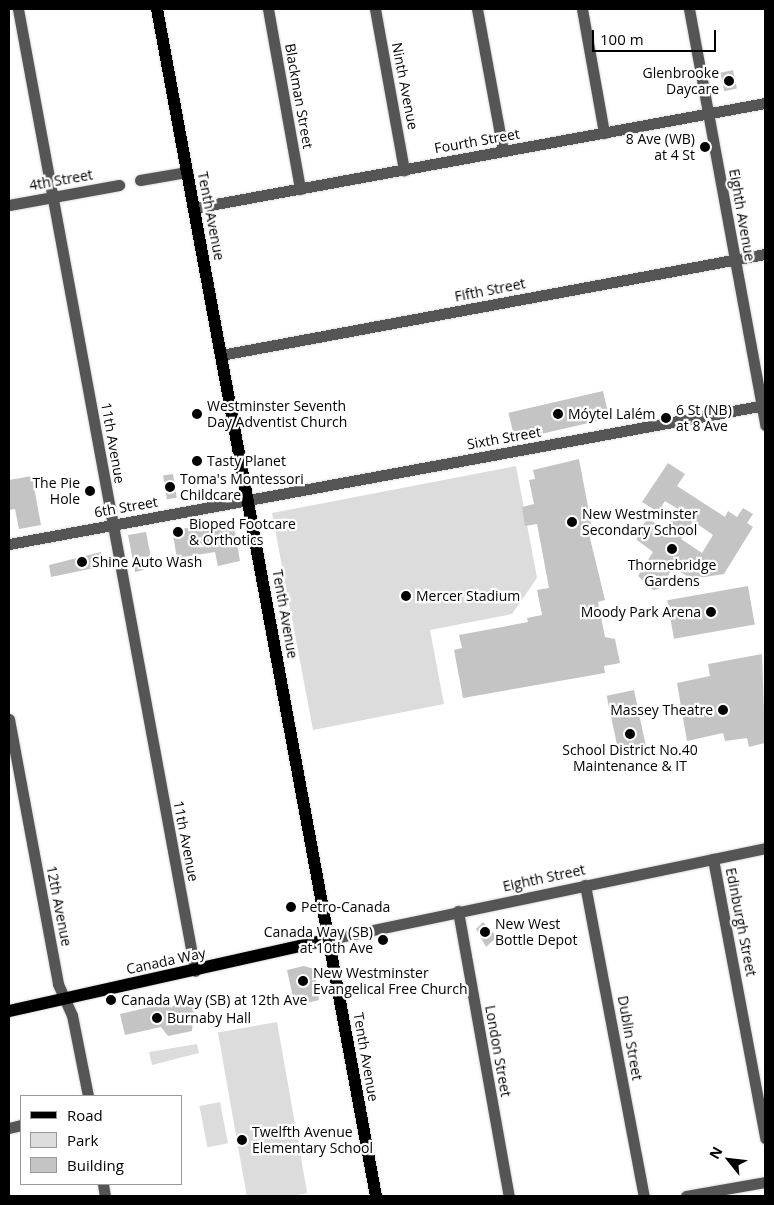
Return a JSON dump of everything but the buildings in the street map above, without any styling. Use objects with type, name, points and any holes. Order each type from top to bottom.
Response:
[{"type":"main road","name":"Tenth Avenue","points":[[157,9],[376,1196]]},
{"type":"main road","name":"Canada Way","points":[[9,1011],[195,971],[330,939]]},
{"type":"street","name":"11th Avenue","points":[[18,9],[195,971]]},
{"type":"street","name":"Blackman Street","points":[[268,9],[300,189]]},
{"type":"street","name":"Ninth Avenue","points":[[375,9],[404,170]]},
{"type":"street","points":[[477,9],[503,151]]},
{"type":"street","points":[[582,9],[604,132]]},
{"type":"street","name":"Eighth Avenue","points":[[689,9],[734,260],[763,405],[765,426]]},
{"type":"street","name":"Fourth Street","points":[[194,208],[765,103]]},
{"type":"street","points":[[140,180],[187,172]]},
{"type":"street","name":"4th Street","points":[[9,205],[118,185]]},
{"type":"street","name":"Fifth Street","points":[[221,355],[765,254]]},
{"type":"street","name":"Sixth Street","points":[[249,500],[763,405]]},
{"type":"street","name":"6th Street","points":[[9,544],[249,500]]},
{"type":"street","name":"12th Avenue","points":[[9,719],[58,984],[65,999],[88,1095]]},
{"type":"street","name":"Eighth Street","points":[[330,939],[585,884],[765,848]]},
{"type":"street","name":"Edinburgh Street","points":[[713,859],[765,1138]]},
{"type":"street","name":"Dublin Street","points":[[585,884],[644,1196]]},
{"type":"street","name":"London Street","points":[[458,912],[509,1196]]},
{"type":"street","points":[[686,1196],[765,1182]]},
{"type":"green space","name":"Mercer Stadium","points":[[516,466],[537,578],[512,614],[430,630],[444,704],[313,730],[272,513]]},
{"type":"green space","points":[[277,1022],[307,1193],[292,1196],[247,1196],[218,1032]]},
{"type":"green space","points":[[197,1044],[199,1053],[152,1065],[149,1052]]},
{"type":"green space","points":[[220,1102],[228,1143],[207,1147],[199,1106]]},
{"type":"place","name":"Glenbrooke Daycare","points":[[729,81]]},
{"type":"place","name":"8 Ave (WB) at 4 St","points":[[705,147]]},
{"type":"place","name":"Westminster Seventh Day Adventist Church","points":[[197,414]]},
{"type":"place","name":"Móytel Lalém","points":[[558,414]]},
{"type":"place","name":"6 St (NB) at 8 Ave","points":[[666,418]]},
{"type":"place","name":"Tasty Planet","points":[[197,461]]},
{"type":"place","name":"Toma's Montessori Childcare","points":[[170,487]]},
{"type":"place","name":"The Pie Hole","points":[[90,491]]},
{"type":"place","name":"New Westminster Secondary School","points":[[572,522]]},
{"type":"place","name":"Bioped Footcare & Orthotics","points":[[178,532]]},
{"type":"place","name":"Thornebridge Gardens","points":[[672,549]]},
{"type":"place","name":"Shine Auto Wash","points":[[82,562]]},
{"type":"place","name":"Mercer Stadium","points":[[406,596]]},
{"type":"place","name":"Moody Park Arena","points":[[711,612]]},
{"type":"place","name":"Massey Theatre","points":[[723,710]]},
{"type":"place","name":"School District No.40 Maintenance & IT","points":[[630,734]]},
{"type":"place","name":"Petro-Canada","points":[[291,907]]},
{"type":"place","name":"New West Bottle Depot","points":[[485,932]]},
{"type":"place","name":"Canada Way (SB) at 10th Ave","points":[[383,940]]},
{"type":"place","name":"New Westminster Evangelical Free Church","points":[[303,981]]},
{"type":"place","name":"Canada Way (SB) at 12th Ave","points":[[111,1000]]},
{"type":"place","name":"Burnaby Hall","points":[[157,1018]]},
{"type":"place","name":"Twelfth Avenue Elementary School","points":[[242,1140]]}]
